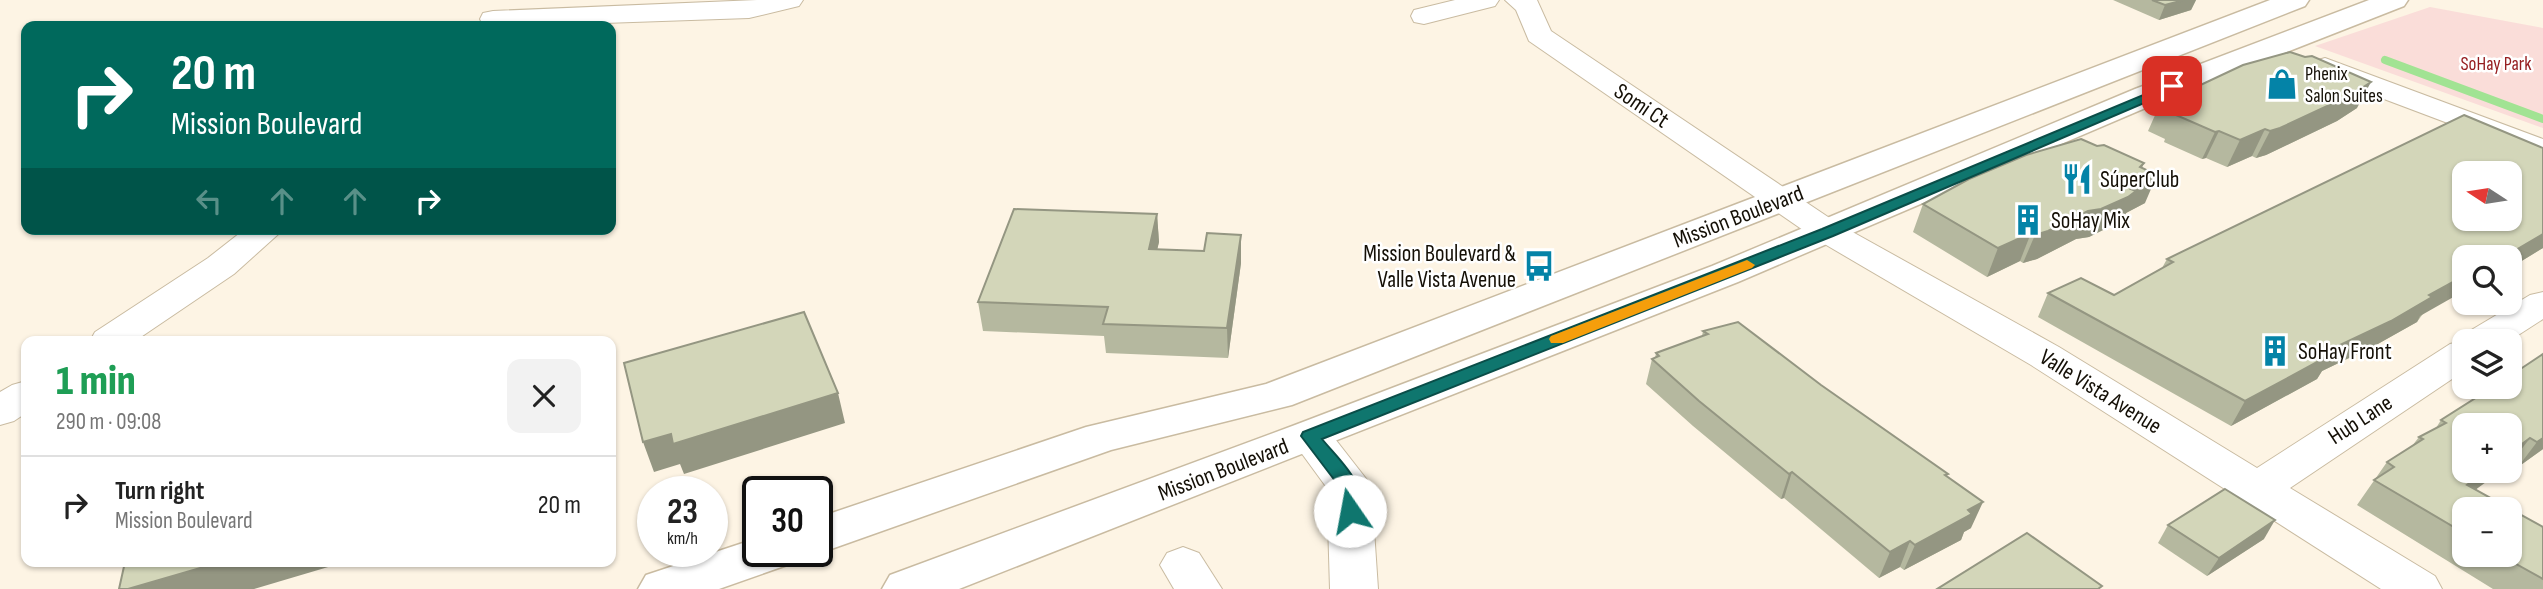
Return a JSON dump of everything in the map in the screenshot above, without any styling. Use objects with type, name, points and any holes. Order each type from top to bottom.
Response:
[{"type":"main road","name":"Mission Boulevard","points":[[833,530],[1101,438],[1277,395],[2295,0]]},
{"type":"main road","name":"Mission Boulevard","points":[[907,589],[1310,436],[1828,232],[2146,96],[2394,0]]},
{"type":"main road","points":[[663,589],[742,562]]},
{"type":"street","points":[[495,15],[749,10],[790,0]]},
{"type":"street","points":[[1424,16],[1486,0]]},
{"type":"street","name":"Somi Ct","points":[[1518,0],[1528,6],[1539,36],[1732,165],[1779,200]]},
{"type":"street","points":[[2276,47],[2543,150]]},
{"type":"street","name":"Valle Vista Avenue","points":[[1779,200],[1828,232],[2045,356],[2418,589]]},
{"type":"street","points":[[116,336],[211,273],[259,235]]},
{"type":"street","points":[[2501,329],[2543,303]]},
{"type":"street","name":"Hub Lane","points":[[2258,488],[2452,361]]},
{"type":"street","points":[[0,411],[21,397]]},
{"type":"street","points":[[1310,436],[1349,485],[1354,589]]},
{"type":"green space","name":"SoHay Park","points":[[2430,7],[2543,28],[2543,128],[2315,46]]},
{"type":"building","points":[[2152,0],[2184,0],[2165,5]]},
{"type":"building","points":[[2290,52],[2305,57],[2312,56],[2371,82],[2351,95],[2280,128],[2270,131],[2265,129],[2240,140],[2176,115],[2179,113],[2160,104],[2243,65]]},
{"type":"building","points":[[2464,115],[2543,148],[2543,234],[2522,246],[2452,245],[2452,283],[2391,321],[2327,351],[2332,354],[2245,401],[2048,293],[2081,278],[2114,295],[2173,262],[2167,259]]},
{"type":"building","points":[[2081,139],[2097,146],[2104,145],[2144,163],[2140,167],[2157,175],[2131,189],[2136,191],[2128,197],[2101,209],[2088,211],[2048,231],[2035,235],[2031,233],[1998,248],[1923,204],[1969,179],[2026,155]]},
{"type":"building","points":[[1014,209],[1157,214],[1149,249],[1204,251],[1207,233],[1241,235],[1227,328],[1103,324],[1108,307],[978,302]]},
{"type":"building","points":[[804,312],[838,393],[673,444],[671,434],[643,442],[624,363]]},
{"type":"building","points":[[1738,322],[1983,502],[1968,510],[1972,514],[1915,545],[1910,541],[1890,552],[1792,472],[1789,474],[1652,359],[1659,356],[1656,353],[1708,334],[1703,331]]},
{"type":"building","points":[[2543,354],[2543,438],[2537,442],[2530,438],[2522,444],[2522,413],[2452,413],[2474,399],[2522,399],[2522,368]]},
{"type":"building","points":[[2452,413],[2452,483],[2470,483],[2467,485],[2489,497],[2452,497],[2452,526],[2374,480],[2394,467],[2387,462],[2423,439],[2419,437],[2446,423],[2441,420]]},
{"type":"building","points":[[2225,489],[2275,520],[2219,558],[2168,525]]},
{"type":"building","points":[[2522,515],[2543,527],[2543,579],[2522,567]]},
{"type":"building","points":[[2027,533],[2102,586],[2098,589],[1937,589]]},
{"type":"building","points":[[124,567],[204,567],[128,589],[119,589]]},
{"type":"waterway","points":[[2385,60],[2543,119]]},
{"type":"slow traffic","points":[[1557,339],[1747,265]]},
{"type":"place","name":"Phenix Salon Suites","points":[[2282,84]]},
{"type":"place","name":"SúperClub","points":[[2077,179]]},
{"type":"place","name":"SoHay Mix","points":[[2028,220]]},
{"type":"place","name":"Mission Boulevard & Valle Vista Avenue","points":[[1539,266]]},
{"type":"place","name":"SoHay Front","points":[[2275,351]]},
{"type":"route","points":[[1350,511],[1349,485],[1310,436],[1725,274],[2172,86]]}]
